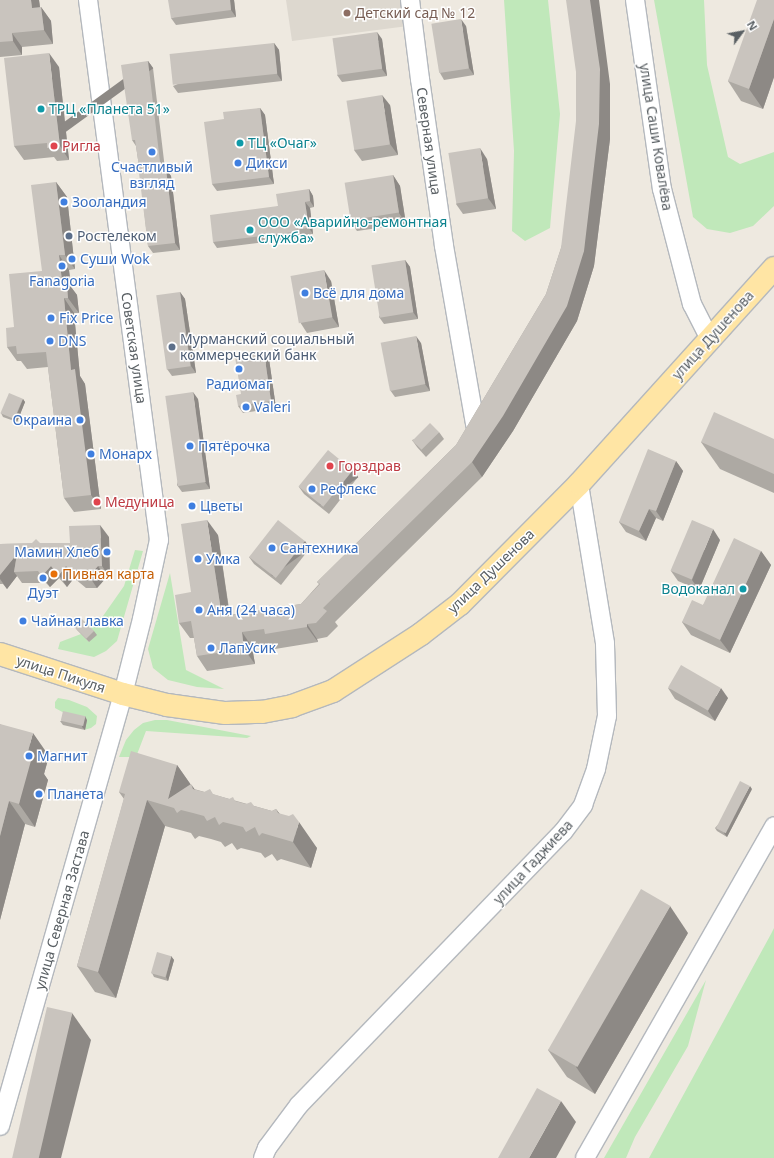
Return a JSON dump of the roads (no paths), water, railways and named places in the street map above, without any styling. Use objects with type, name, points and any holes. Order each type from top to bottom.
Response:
[{"type":"main road","name":"улица Душенова","points":[[123,694],[174,706],[225,713],[262,712],[292,706],[333,691],[421,634],[460,604],[579,484],[774,268]]},
{"type":"main road","name":"улица Пикуля","points":[[0,654],[123,694]]},
{"type":"street","name":"Советская улица","points":[[88,0],[159,540],[142,619],[123,694]]},
{"type":"street","name":"Северная улица","points":[[410,0],[444,246],[475,424]]},
{"type":"street","name":"улица Саши Ковалёва","points":[[635,0],[662,189],[692,304],[710,339]]},
{"type":"street","name":"улица Гаджиева","points":[[263,1158],[267,1148],[299,1105],[563,832],[583,805],[596,769],[607,716],[605,643],[579,484]]},
{"type":"street","name":"улица Северная Застава","points":[[0,1126],[123,694]]},
{"type":"street","points":[[585,1158],[774,826]]},
{"type":"place","name":"Детский сад № 12","points":[[347,13]]},
{"type":"place","name":"ТРЦ «Планета 51»","points":[[41,109]]},
{"type":"place","name":"ТЦ «Очаг»","points":[[240,143]]},
{"type":"place","name":"Ригла","points":[[54,146]]},
{"type":"place","name":"Счастливый взгляд","points":[[152,152]]},
{"type":"place","name":"Дикси","points":[[238,163]]},
{"type":"place","name":"Зооландия","points":[[64,202]]},
{"type":"place","name":"ООО «Аварийно-ремонтная служба»","points":[[250,230]]},
{"type":"place","name":"Ростелеком","points":[[69,236]]},
{"type":"place","name":"Суши Wok","points":[[72,259]]},
{"type":"place","name":"Fanagoria","points":[[62,266]]},
{"type":"place","name":"Всё для дома","points":[[305,293]]},
{"type":"place","name":"Fix Price","points":[[51,318]]},
{"type":"place","name":"DNS","points":[[50,341]]},
{"type":"place","name":"Мурманский социальный коммерческий банк","points":[[172,347]]},
{"type":"place","name":"Радиомаг","points":[[239,369]]},
{"type":"place","name":"Valeri","points":[[246,407]]},
{"type":"place","name":"Окраина","points":[[80,420]]},
{"type":"place","name":"Пятёрочка","points":[[190,446]]},
{"type":"place","name":"Монарх","points":[[91,454]]},
{"type":"place","name":"Горздрав","points":[[330,466]]},
{"type":"place","name":"Рефлекс","points":[[312,489]]},
{"type":"place","name":"Медуница","points":[[97,502]]},
{"type":"place","name":"Цветы","points":[[192,506]]},
{"type":"place","name":"Сантехника","points":[[272,548]]},
{"type":"place","name":"Мамин Хлеб","points":[[107,552]]},
{"type":"place","name":"Умка","points":[[198,559]]},
{"type":"place","name":"Пивная карта","points":[[54,574]]},
{"type":"place","name":"Дуэт","points":[[43,578]]},
{"type":"place","name":"Водоканал","points":[[743,589]]},
{"type":"place","name":"Аня (24 часа)","points":[[199,610]]},
{"type":"place","name":"Чайная лавка","points":[[23,621]]},
{"type":"place","name":"ЛапУсик","points":[[211,648]]},
{"type":"place","name":"Магнит","points":[[29,756]]},
{"type":"place","name":"Планета","points":[[39,794]]}]
